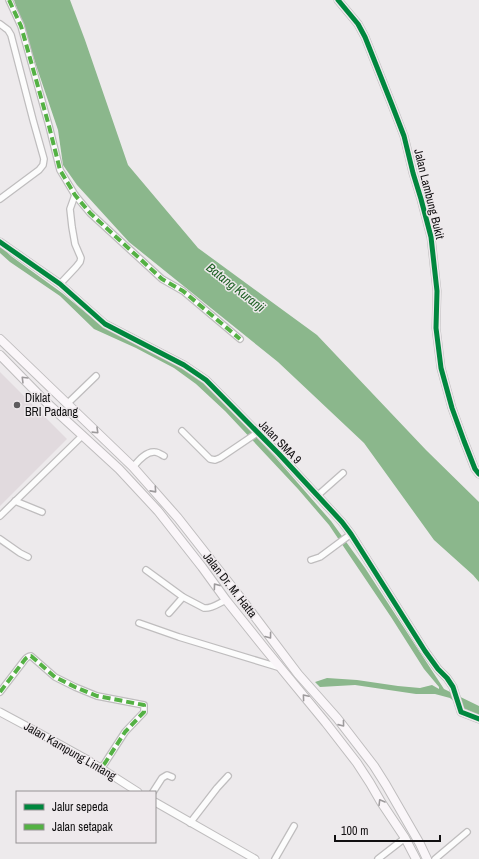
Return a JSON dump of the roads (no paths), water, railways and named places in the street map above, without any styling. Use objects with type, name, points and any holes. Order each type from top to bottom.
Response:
[{"type":"main road","name":"Jalan Dr. M. Hatta","points":[[0,339],[130,464],[178,518],[240,597],[285,658],[337,718],[374,766],[420,844],[427,859]]},
{"type":"main road","points":[[0,355],[46,402],[82,435]]},
{"type":"main road","name":"Jalan Dr. M. Hatta","points":[[82,435],[119,469],[158,510],[226,600],[326,723],[357,763],[405,838],[416,859]]},
{"type":"main road","points":[[119,469],[130,464]]},
{"type":"street","points":[[10,0],[21,26],[60,170],[75,195],[90,213],[162,279],[183,291],[240,339]]},
{"type":"street","name":"Jalan Lambung Bukit","points":[[338,0],[358,24],[365,37],[404,136],[431,237],[437,291],[436,328],[441,368],[452,408],[475,469],[479,474]]},
{"type":"street","points":[[0,24],[8,30],[11,35],[44,159],[43,166],[39,170],[0,199]]},
{"type":"street","points":[[60,284],[76,268],[81,258],[75,244],[70,209],[75,195]]},
{"type":"street","name":"Jalan SMA 9","points":[[0,242],[60,284],[105,324],[184,365],[206,380],[253,435],[279,454],[342,522],[348,536],[425,651],[438,670],[447,678],[455,691],[461,712],[479,719]]},
{"type":"street","points":[[68,403],[96,376]]},
{"type":"street","points":[[182,432],[210,459],[213,460],[224,456],[253,435]]},
{"type":"street","points":[[0,516],[82,435]]},
{"type":"street","points":[[130,464],[152,452],[156,452],[164,456]]},
{"type":"street","points":[[317,496],[343,473]]},
{"type":"street","points":[[15,501],[42,512]]},
{"type":"street","points":[[311,560],[320,557],[348,536]]},
{"type":"street","points":[[0,539],[28,557]]},
{"type":"street","points":[[146,570],[183,597],[204,608],[211,608],[226,600]]},
{"type":"street","points":[[169,613],[183,597]]},
{"type":"street","points":[[139,623],[281,668]]},
{"type":"street","points":[[0,692],[26,658],[31,656],[56,677],[75,687],[97,696],[144,705],[144,712],[125,732],[101,768]]},
{"type":"street","name":"Jalan Kampung Lintang","points":[[0,712],[101,768],[136,791]]},
{"type":"street","points":[[154,791],[163,776],[167,775],[172,777]]},
{"type":"street","points":[[190,823],[228,776]]},
{"type":"street","points":[[156,803],[255,859]]},
{"type":"street","points":[[275,859],[294,826]]},
{"type":"street","points":[[434,859],[467,832]]},
{"type":"street","points":[[378,859],[405,838]]},
{"type":"water","name":"Batang Kuranji","points":[[14,0],[70,0],[128,165],[198,248],[317,335],[426,450],[479,502],[479,582],[434,540],[364,443],[278,362],[129,242],[77,185],[63,165],[58,130]]},
{"type":"water","points":[[0,246],[11,256],[62,293],[97,322],[157,353],[190,372],[206,384],[276,458],[331,521],[365,568],[444,689],[479,706],[479,715],[461,707],[450,698],[435,694],[416,694],[355,685],[320,687],[315,682],[327,678],[357,680],[420,688],[432,685],[439,689],[424,669],[329,525],[298,489],[225,411],[196,384],[174,368],[136,348],[94,329],[60,296],[10,262],[0,253]]},
{"type":"place","name":"Diklat BRI Padang","points":[[17,405]]}]
